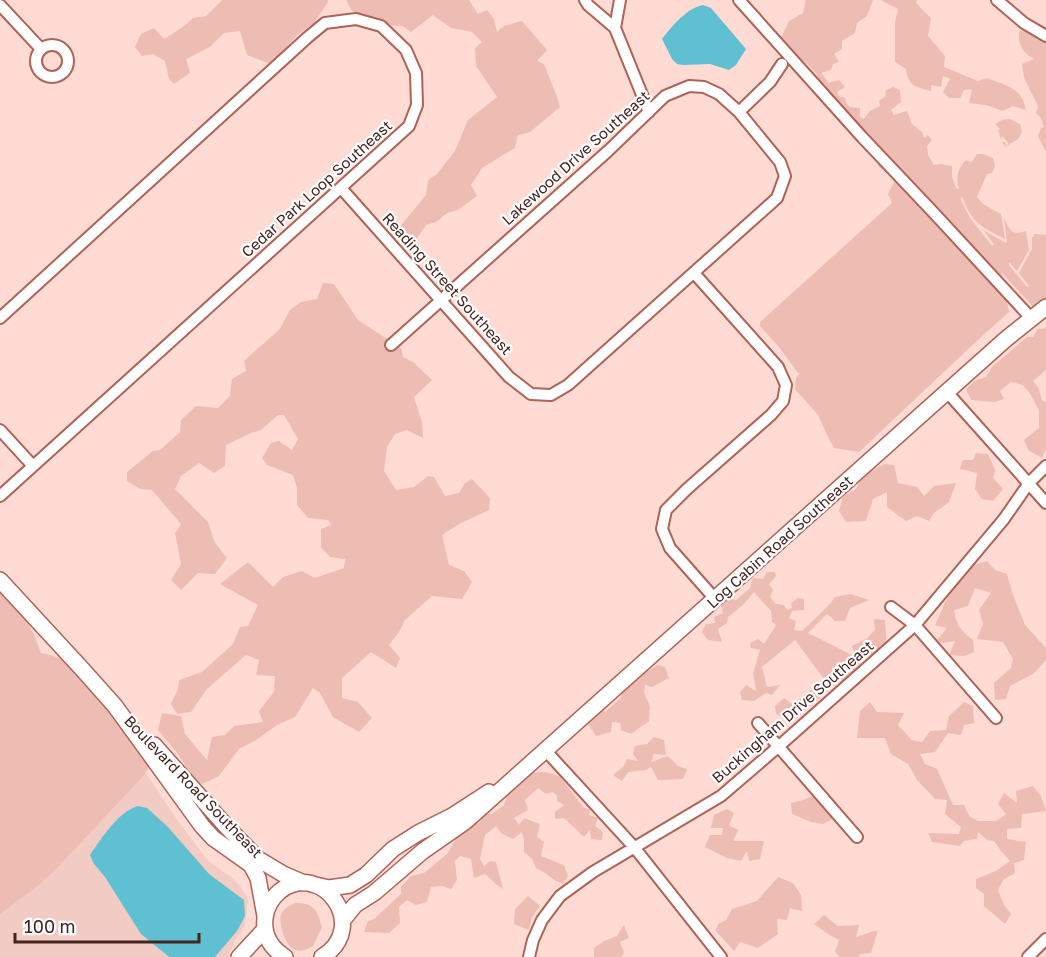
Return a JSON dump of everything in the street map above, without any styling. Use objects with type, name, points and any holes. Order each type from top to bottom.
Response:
[{"type":"street","points":[[585,0],[615,28],[648,112]]},
{"type":"street","points":[[615,28],[620,0]]},
{"type":"street","points":[[739,0],[862,138],[1031,318]]},
{"type":"street","points":[[997,0],[1024,23],[1046,36]]},
{"type":"street","points":[[0,5],[41,49]]},
{"type":"street","name":"Cedar Park Loop Southeast","points":[[0,318],[325,23],[356,19],[381,26],[406,50],[416,73],[417,105],[409,126],[0,496]]},
{"type":"street","points":[[739,112],[770,82],[782,64]]},
{"type":"street","name":"Lakewood Drive Southeast","points":[[391,345],[600,159],[665,96],[689,86],[704,87],[719,94],[739,112],[780,162],[785,176],[777,198],[694,273]]},
{"type":"street","name":"Reading Street Southeast","points":[[341,188],[509,376],[531,394],[551,395],[568,385],[694,273]]},
{"type":"street","points":[[694,273],[778,367],[786,385],[783,401],[771,415],[666,510],[662,529],[670,548],[715,600]]},
{"type":"street","name":"Log Cabin Road Southeast","points":[[343,920],[355,905],[374,893],[423,850],[466,822],[947,392],[1046,307]]},
{"type":"street","points":[[947,392],[1046,503]]},
{"type":"street","points":[[0,430],[33,466]]},
{"type":"street","name":"Buckingham Drive Southeast","points":[[529,956],[542,920],[560,896],[592,872],[721,796],[915,625],[1004,519],[1029,483],[1046,466]]},
{"type":"street","name":"Boulevard Road Southeast","points":[[0,580],[258,859],[283,874],[308,884]]},
{"type":"street","points":[[891,607],[915,625],[996,718]]},
{"type":"street","name":"Boulevard Road Southeast","points":[[115,706],[208,832],[219,843],[251,865],[258,878],[265,923]]},
{"type":"street","points":[[758,723],[857,837]]},
{"type":"street","points":[[546,751],[634,847],[721,957]]},
{"type":"street","name":"Log Cabin Road Southeast","points":[[308,884],[329,888],[351,885],[366,875],[393,849],[452,816],[529,766]]},
{"type":"street","points":[[285,957],[272,946],[267,938],[265,923],[268,906],[274,896],[283,889],[293,885],[308,884],[323,888],[333,897],[340,908],[343,920],[342,932],[337,943],[322,957]]},
{"type":"street","points":[[239,957],[265,923]]},
{"type":"street","points":[[339,938],[346,957]]},
{"type":"street","points":[[1028,957],[1046,939]]},
{"type":"shaded area","points":[[222,0],[328,0],[328,2],[314,23],[297,35],[271,64],[247,55],[240,31],[224,33],[210,47],[186,59],[190,73],[174,84],[169,79],[165,61],[153,54],[142,56],[135,47],[141,34],[154,28],[164,39],[193,18],[206,16]]},
{"type":"shaded area","points":[[346,0],[469,0],[478,14],[487,10],[494,19],[497,32],[504,26],[522,21],[547,50],[537,61],[544,64],[560,107],[530,132],[518,135],[515,148],[482,168],[471,185],[477,196],[458,210],[447,213],[436,222],[426,225],[416,240],[400,240],[398,229],[426,195],[428,180],[437,174],[455,151],[468,120],[497,97],[476,66],[475,48],[482,42],[472,32],[451,28],[433,15],[411,32],[403,26],[379,25],[352,11]]},
{"type":"shaded area","points":[[806,0],[873,0],[867,16],[857,23],[855,33],[842,41],[842,49],[834,54],[839,62],[833,64],[831,70],[821,73],[829,83],[839,80],[845,87],[837,92],[839,96],[845,98],[850,107],[860,108],[860,117],[864,119],[870,111],[880,106],[879,101],[886,96],[885,91],[893,87],[900,90],[901,102],[891,110],[894,115],[907,111],[912,124],[922,132],[924,138],[928,135],[932,140],[927,146],[928,155],[934,165],[952,166],[952,177],[956,188],[959,189],[959,170],[966,160],[972,162],[977,154],[993,158],[995,166],[992,173],[987,174],[977,197],[983,204],[1001,214],[1005,239],[978,223],[969,212],[962,196],[961,200],[970,218],[992,246],[994,244],[983,230],[1006,243],[1004,218],[1012,231],[1017,233],[1026,231],[1029,250],[1017,271],[1009,262],[1009,265],[1027,287],[1029,286],[1019,273],[1032,249],[1032,237],[1034,234],[1046,235],[1046,307],[1036,310],[1003,274],[993,283],[1007,301],[1009,312],[859,452],[834,448],[818,415],[795,389],[796,378],[800,373],[760,326],[760,322],[892,203],[888,194],[895,180],[878,166],[878,150],[867,152],[830,108],[816,73],[780,40],[789,21],[803,13]]},
{"type":"shaded area","points":[[881,0],[917,0],[916,3],[931,18],[928,36],[945,56],[944,67],[978,81],[987,78],[1012,88],[1021,96],[1026,110],[1013,106],[1003,111],[986,105],[969,103],[972,89],[964,90],[960,98],[949,98],[943,92],[950,79],[943,76],[941,87],[931,85],[931,91],[914,85],[906,69],[895,62],[895,22],[898,9]]},
{"type":"shaded area","points":[[1038,28],[1046,39],[1046,152],[1038,136],[1041,128],[1044,127],[1041,118],[1036,113],[1038,106],[1024,78],[1022,64],[1034,59],[1022,48],[1019,36],[1019,31]]},
{"type":"shaded area","points":[[1010,119],[1020,124],[1022,132],[1018,139],[1005,147],[1002,142],[1005,142],[1006,146],[1007,141],[1002,136],[1001,140],[998,130],[1000,129],[995,124]]},
{"type":"shaded area","points":[[323,283],[334,284],[358,320],[401,348],[403,357],[413,362],[432,380],[414,397],[422,422],[423,438],[407,430],[395,434],[387,447],[384,471],[396,490],[414,487],[428,476],[434,477],[445,496],[459,493],[465,483],[472,479],[490,498],[489,510],[442,535],[449,565],[464,571],[472,582],[462,599],[432,596],[405,620],[389,645],[400,658],[396,668],[371,652],[342,678],[342,698],[358,702],[372,718],[359,732],[333,717],[320,693],[313,688],[295,717],[277,725],[239,749],[219,776],[202,784],[196,782],[178,754],[158,730],[162,713],[181,716],[185,734],[207,760],[212,737],[225,735],[234,726],[263,722],[259,711],[274,692],[275,676],[256,675],[259,660],[246,655],[207,689],[191,712],[177,714],[171,704],[178,689],[179,680],[202,672],[233,644],[240,627],[248,626],[258,605],[220,584],[248,562],[273,587],[283,577],[302,571],[315,578],[344,568],[345,559],[330,557],[321,547],[321,529],[331,525],[328,520],[308,518],[297,505],[297,488],[293,475],[267,465],[262,458],[271,443],[279,441],[292,450],[298,439],[284,415],[278,415],[261,430],[226,445],[225,466],[214,473],[199,463],[181,476],[175,489],[208,522],[215,543],[227,558],[215,574],[198,573],[181,590],[171,580],[181,564],[175,533],[181,524],[152,490],[140,489],[127,481],[127,472],[153,451],[160,450],[180,432],[181,420],[196,406],[218,408],[230,396],[232,379],[246,371],[244,361],[280,329],[290,310],[301,302],[317,299]]},
{"type":"shaded area","points":[[1046,328],[1046,370],[1033,381],[1039,389],[1042,401],[1046,402],[1046,449],[1042,458],[1028,450],[1024,440],[1039,428],[1039,410],[1023,385],[1011,382],[1000,391],[1004,399],[994,402],[971,400],[966,389],[976,380],[986,377],[992,367],[1027,337],[1033,337],[1038,329]]},
{"type":"shaded area","points":[[976,453],[988,454],[995,470],[993,478],[1003,489],[993,501],[982,499],[975,489],[977,473],[960,469],[963,460],[973,460]]},
{"type":"shaded area","points":[[884,464],[894,465],[898,483],[917,487],[924,496],[934,486],[956,483],[949,502],[934,513],[929,521],[917,516],[906,521],[887,507],[887,492],[873,499],[866,521],[846,522],[839,511],[843,496],[856,489],[864,477]]},
{"type":"shaded area","points":[[987,561],[995,570],[1007,574],[1025,625],[1046,648],[1046,660],[1033,674],[1010,686],[1006,699],[995,700],[994,683],[1011,668],[1013,659],[1003,642],[977,639],[983,624],[979,610],[991,593],[975,588],[968,606],[954,610],[960,627],[973,640],[974,652],[964,656],[949,655],[955,641],[941,643],[937,640],[947,628],[935,625],[949,594],[973,565]]},
{"type":"shaded area","points":[[767,572],[775,572],[776,576],[769,584],[773,590],[770,597],[776,604],[784,605],[787,610],[792,608],[791,603],[798,598],[804,599],[804,610],[792,611],[789,618],[796,621],[794,630],[802,631],[835,597],[850,594],[869,600],[850,608],[845,621],[835,621],[827,614],[808,633],[856,657],[852,646],[867,638],[875,630],[874,619],[885,620],[887,653],[874,664],[866,654],[860,662],[853,683],[839,681],[793,721],[776,714],[775,706],[784,698],[793,705],[824,679],[795,640],[762,667],[767,687],[780,685],[772,695],[766,693],[754,701],[742,700],[740,692],[746,685],[756,691],[753,673],[760,650],[751,648],[750,643],[758,639],[764,644],[776,625],[772,622],[771,611],[754,592],[728,617],[727,623],[718,629],[722,642],[708,640],[702,632],[706,624],[715,623],[714,617],[723,613],[721,603],[726,598],[736,600],[750,588],[753,578],[763,579]]},
{"type":"shaded area","points":[[0,580],[33,632],[41,653],[66,662],[86,681],[86,686],[89,677],[153,758],[146,773],[55,870],[0,914]]},
{"type":"shaded area","points":[[658,665],[665,667],[669,678],[652,687],[645,685],[644,693],[650,706],[649,721],[631,734],[621,730],[620,723],[612,722],[611,732],[596,736],[588,724],[589,715],[602,706],[605,712],[621,698],[623,686],[635,680],[636,675]]},
{"type":"shaded area","points":[[870,702],[877,712],[904,713],[898,725],[912,740],[922,742],[930,731],[946,730],[949,716],[964,702],[973,706],[974,723],[964,725],[961,735],[948,733],[935,752],[920,754],[925,764],[937,769],[953,805],[964,805],[970,817],[978,821],[996,821],[1006,814],[998,804],[1004,793],[1017,803],[1016,791],[1033,786],[1041,796],[1046,811],[1022,814],[1021,828],[1007,829],[1007,839],[1026,842],[1024,860],[1014,863],[1015,873],[1003,880],[998,890],[1004,905],[1011,914],[1005,924],[984,906],[984,894],[976,888],[976,879],[996,871],[1010,861],[994,841],[987,840],[978,832],[977,839],[964,841],[960,846],[932,842],[928,833],[959,834],[961,827],[945,814],[947,800],[935,799],[917,780],[908,764],[891,754],[885,738],[857,738],[860,711]]},
{"type":"shaded area","points":[[654,737],[664,740],[666,755],[654,754],[651,762],[668,756],[678,766],[687,769],[683,779],[658,780],[651,767],[646,770],[628,772],[622,781],[613,775],[623,767],[627,759],[638,761],[633,754],[635,746],[647,744]]},
{"type":"shaded area","points":[[544,772],[560,777],[584,808],[590,809],[589,815],[598,818],[595,826],[603,832],[602,840],[591,839],[590,830],[584,837],[564,818],[555,819],[555,812],[564,805],[557,801],[557,795],[552,792],[546,794],[538,788],[525,800],[528,810],[514,818],[519,825],[524,818],[540,824],[537,837],[544,842],[541,856],[564,865],[568,876],[563,884],[536,868],[532,859],[524,852],[522,832],[513,839],[502,834],[496,826],[485,835],[480,859],[484,866],[490,861],[496,862],[503,889],[485,874],[474,878],[471,859],[460,856],[455,861],[457,880],[451,889],[442,886],[431,887],[427,902],[416,905],[407,900],[399,907],[400,923],[389,933],[364,932],[368,921],[374,919],[401,894],[401,887],[411,876],[424,873],[447,854],[463,827],[479,823],[485,814],[492,814],[504,805],[511,784],[528,773]]},
{"type":"shaded area","points":[[146,773],[208,861],[231,877],[248,899],[245,926],[234,942],[228,957],[0,957],[0,902]]},
{"type":"shaded area","points":[[815,795],[836,808],[833,819],[823,824],[792,814],[791,803]]},
{"type":"shaded area","points":[[727,809],[734,813],[729,825],[738,830],[733,841],[764,841],[760,859],[749,861],[747,851],[741,861],[727,858],[705,847],[710,835],[722,835],[723,828],[711,828],[714,815]]},
{"type":"shaded area","points":[[778,877],[793,883],[801,895],[802,911],[790,908],[787,920],[777,919],[778,934],[758,948],[740,942],[734,951],[716,931],[718,924],[726,920],[732,909],[757,901]]},
{"type":"shaded area","points":[[528,896],[540,906],[532,917],[529,930],[514,924],[515,909]]},
{"type":"shaded area","points":[[295,903],[311,906],[322,927],[313,946],[301,951],[289,945],[281,925],[282,913]]},
{"type":"shaded area","points":[[824,915],[838,926],[859,925],[856,937],[878,930],[871,953],[860,954],[859,957],[840,957],[835,952],[839,940],[814,924]]},
{"type":"shaded area","points":[[624,925],[629,938],[620,942],[624,953],[621,957],[594,957],[594,948],[617,936]]},
{"type":"water","points":[[703,5],[711,8],[746,49],[736,65],[729,70],[710,64],[677,64],[662,39],[675,23],[691,10]]},
{"type":"water","points":[[138,806],[147,808],[167,826],[209,874],[244,900],[245,916],[237,931],[215,957],[168,956],[141,934],[105,877],[94,864],[90,855],[105,834],[117,819]]}]
